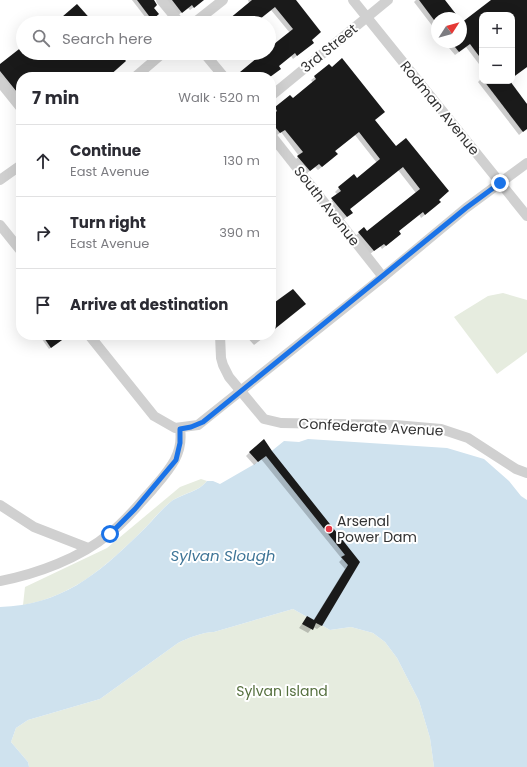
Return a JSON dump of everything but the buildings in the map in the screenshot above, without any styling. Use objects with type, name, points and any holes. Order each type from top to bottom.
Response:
[{"type":"street","points":[[161,0],[174,16]]},
{"type":"street","points":[[203,16],[223,0]]},
{"type":"street","name":"Rodman Avenue","points":[[353,0],[527,216]]},
{"type":"street","name":"3rd Street","points":[[276,92],[388,0]]},
{"type":"street","points":[[142,72],[155,60]]},
{"type":"street","points":[[210,60],[220,72]]},
{"type":"street","points":[[0,82],[16,102]]},
{"type":"street","name":"South Avenue","points":[[276,141],[383,277]]},
{"type":"street","points":[[93,340],[154,416],[168,426],[180,429],[191,427],[203,422],[466,208],[527,163]]},
{"type":"street","points":[[0,180],[16,169]]},
{"type":"street","points":[[0,225],[16,245]]},
{"type":"street","name":"Confederate Avenue","points":[[220,340],[223,365],[241,391],[264,419],[271,422],[395,425],[441,429],[468,438],[516,469],[527,473]]},
{"type":"street","points":[[0,581],[43,569],[78,554],[110,534],[135,509],[169,470],[179,452],[180,429]]},
{"type":"street","points":[[0,505],[34,527],[88,548]]},
{"type":"green space","points":[[503,293],[527,300],[527,352],[497,374],[454,317],[488,296]]},
{"type":"green space","points":[[201,479],[207,481],[199,488],[169,503],[116,556],[88,578],[58,595],[23,605],[25,587],[107,548],[180,487]]},
{"type":"green space","name":"Sylvan Island","points":[[293,609],[330,630],[351,627],[373,633],[385,642],[397,658],[419,701],[430,738],[434,767],[29,767],[28,762],[11,742],[16,728],[28,720],[100,699],[182,641],[200,634],[214,632]]},
{"type":"water","name":"Sylvan Slough","points":[[308,439],[447,448],[484,459],[509,481],[521,496],[527,500],[527,767],[434,767],[430,738],[419,701],[397,658],[385,642],[373,633],[351,627],[330,630],[293,609],[186,639],[178,643],[100,699],[28,720],[16,728],[11,742],[28,762],[29,767],[0,767],[0,607],[42,601],[77,585],[93,575],[123,549],[173,500],[200,488],[207,481],[213,481],[220,484],[258,462],[284,441],[299,442]]},
{"type":"place","name":"Arsenal Power Dam","points":[[329,529]]},
{"type":"route","points":[[110,534],[135,509],[176,460],[179,452],[181,436],[180,429],[198,425],[203,422],[449,224],[466,208],[500,183]]}]
